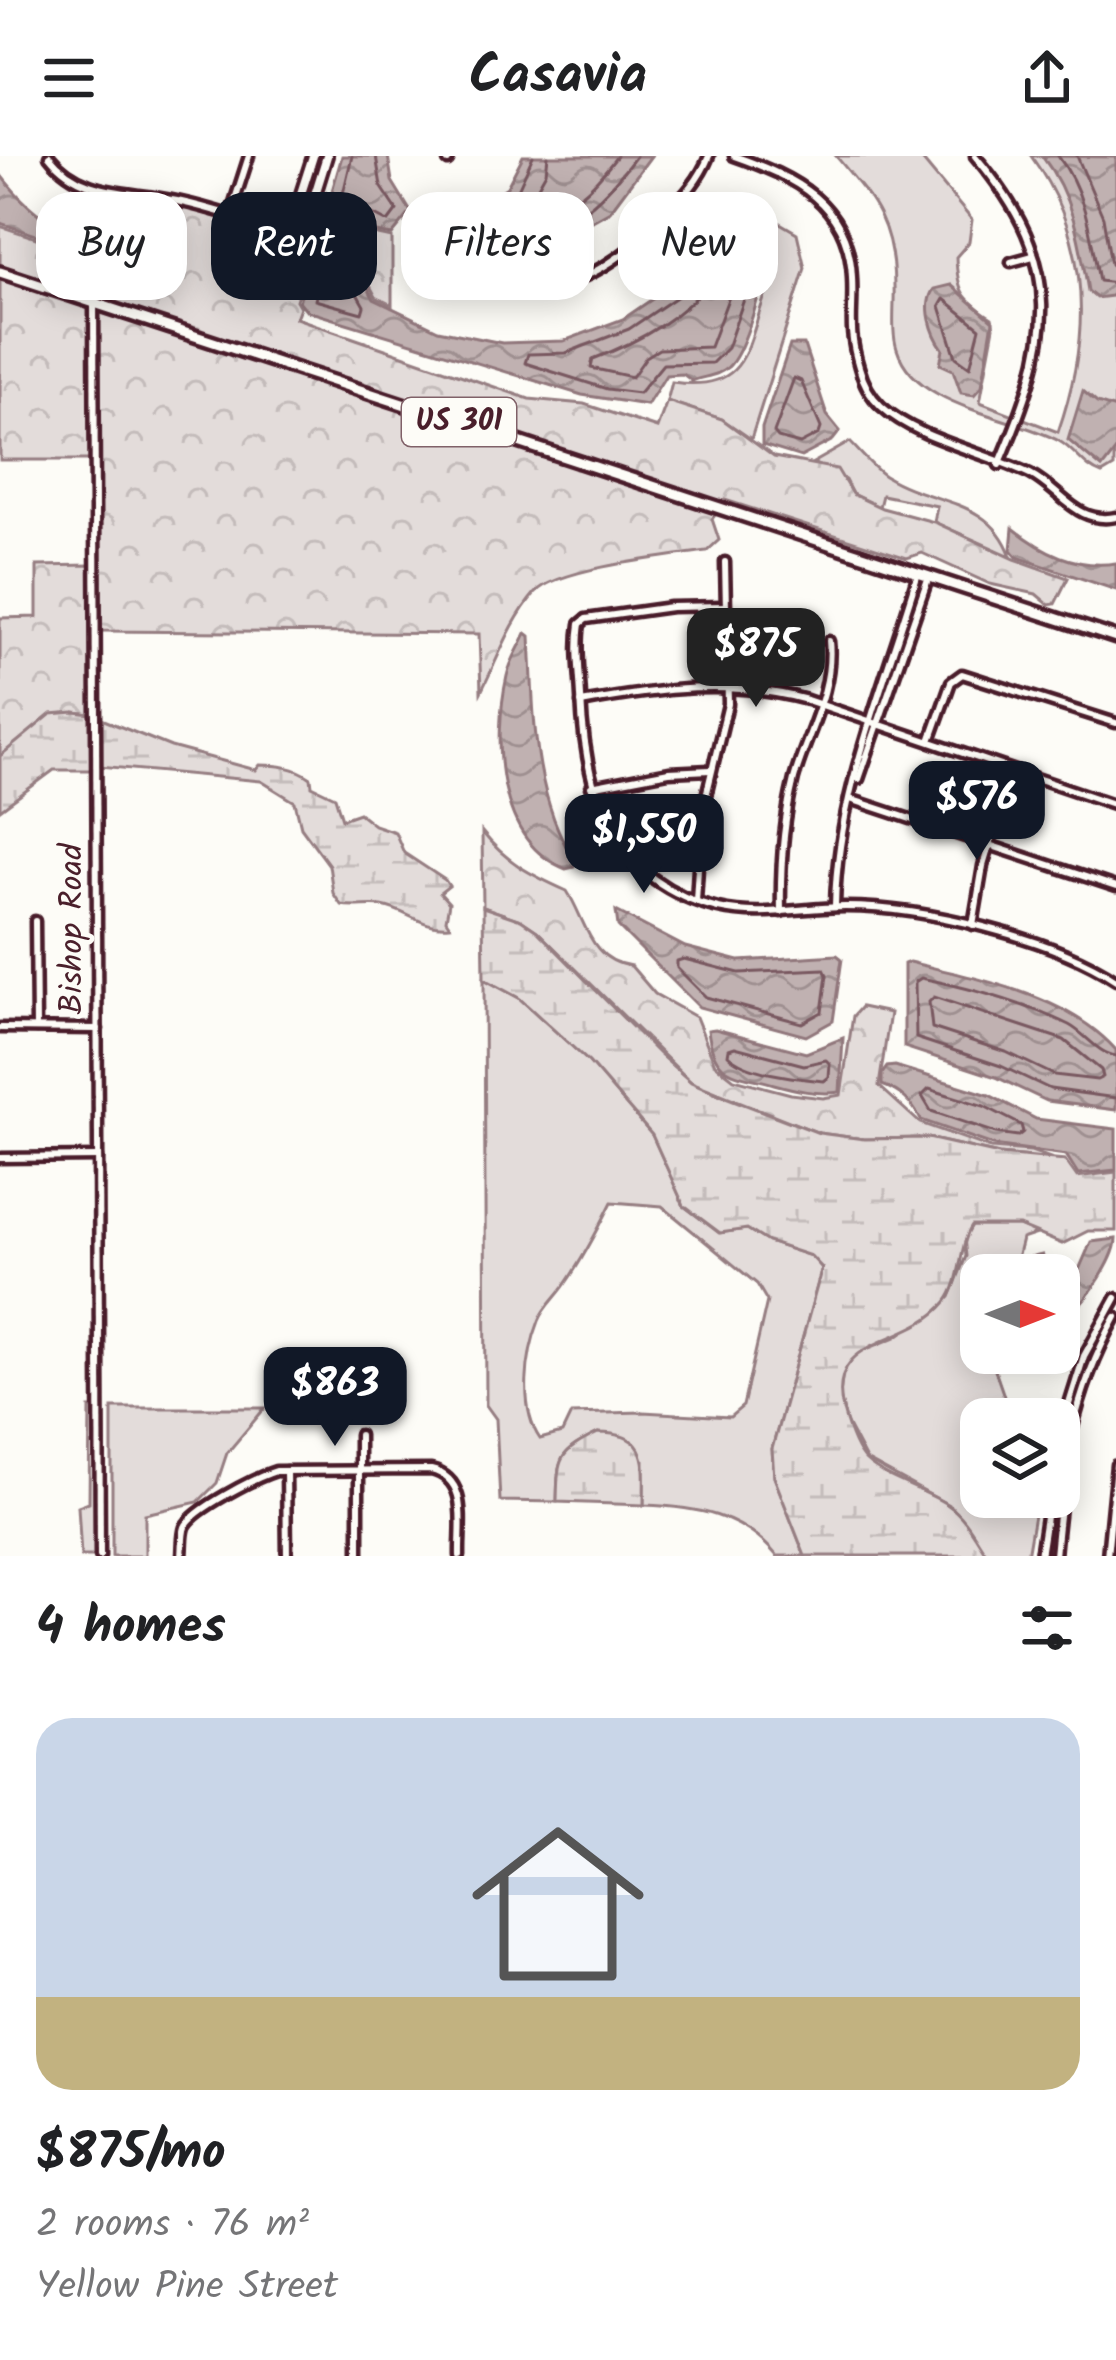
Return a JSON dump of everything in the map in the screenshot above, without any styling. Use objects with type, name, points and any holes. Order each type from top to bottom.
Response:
[{"type":"main road","name":"US 301","points":[[0,272],[1116,638]]},
{"type":"street","points":[[49,156],[61,170],[107,193],[152,196],[211,210]]},
{"type":"street","points":[[237,192],[249,156]]},
{"type":"street","points":[[302,192],[313,156]]},
{"type":"street","points":[[316,192],[327,156]]},
{"type":"street","points":[[594,273],[638,244],[688,191],[709,156]]},
{"type":"street","points":[[734,156],[785,174],[819,199],[835,223],[847,245],[853,278],[850,343],[864,385],[881,406],[905,422],[1030,475],[1089,516],[1116,517]]},
{"type":"street","points":[[975,156],[1015,206],[1033,256],[1042,305],[1034,380],[999,465]]},
{"type":"street","points":[[1012,262],[1033,256]]},
{"type":"street","name":"Bishop Road","points":[[94,302],[100,1556]]},
{"type":"street","points":[[696,901],[699,834],[726,716],[725,562]]},
{"type":"street","points":[[835,907],[838,849],[850,799],[871,722],[923,575]]},
{"type":"street","points":[[850,799],[880,724],[923,575]]},
{"type":"street","points":[[726,606],[671,607],[586,619],[580,624],[581,703],[591,787],[628,852],[656,878],[696,901],[744,913],[835,907],[900,910],[973,925],[1080,960],[1116,980]]},
{"type":"street","points":[[781,912],[790,796],[821,705],[830,665],[829,641]]},
{"type":"street","points":[[930,742],[951,682],[962,674],[1116,723]]},
{"type":"street","points":[[581,703],[656,690],[728,686],[777,693],[1116,805]]},
{"type":"street","points":[[591,787],[669,772],[710,770]]},
{"type":"street","points":[[973,925],[989,845],[1011,772]]},
{"type":"street","points":[[850,799],[1116,886]]},
{"type":"street","points":[[34,921],[36,1028]]},
{"type":"street","points":[[0,1028],[98,1029]]},
{"type":"street","points":[[0,1159],[98,1157]]},
{"type":"street","points":[[1071,1398],[1084,1356],[1116,1298]]},
{"type":"street","points":[[1054,1556],[1072,1420],[1083,1384],[1116,1317]]},
{"type":"street","points":[[358,1435],[359,1556]]},
{"type":"street","points":[[1107,1556],[1116,1465]]},
{"type":"street","points":[[182,1556],[185,1526],[195,1515],[263,1475],[431,1470],[450,1478],[459,1498],[460,1556]]},
{"type":"street","points":[[286,1471],[286,1556]]},
{"type":"street","points":[[1040,1556],[1046,1518]]},
{"type":"green space","points":[[836,156],[919,156],[972,220],[969,242],[956,257],[964,294],[992,318],[994,327],[980,402],[1058,432],[1076,361],[1080,290],[1066,222],[1031,156],[1116,156],[1114,467],[1102,474],[1059,441],[944,397],[907,369],[895,342],[893,263],[885,229],[871,200]]},
{"type":"green space","points":[[187,208],[211,215],[211,300],[296,300],[300,307],[296,318],[529,399],[584,404],[657,428],[667,401],[722,419],[774,457],[837,469],[852,494],[882,508],[934,522],[1068,578],[1055,604],[1049,605],[1036,594],[990,584],[922,553],[907,558],[725,500],[721,505],[105,300],[187,300]]},
{"type":"green space","points":[[778,222],[797,233],[805,268],[751,439],[722,419],[667,401],[672,382],[718,380],[732,371],[750,343],[764,300],[778,300]]},
{"type":"green space","points":[[0,226],[36,238],[36,277],[0,265]]},
{"type":"green space","points":[[377,235],[392,238],[392,305],[377,298]]},
{"type":"green space","points":[[0,278],[36,289],[36,300],[90,305],[91,460],[0,460]]},
{"type":"green space","points":[[97,307],[718,511],[712,519],[719,540],[707,551],[616,564],[547,584],[518,616],[481,692],[479,634],[99,631]]},
{"type":"green space","points":[[850,442],[885,476],[974,512],[1001,537],[1011,556],[934,522],[937,506],[882,495],[879,507],[852,494],[845,480],[813,463]]},
{"type":"green space","points":[[91,565],[92,714],[74,712],[0,756],[0,618],[37,617],[37,566]]},
{"type":"green space","points":[[51,714],[92,714],[92,770],[54,770],[0,810],[0,756]]},
{"type":"green space","points":[[99,718],[171,747],[256,770],[260,765],[274,765],[305,774],[312,786],[335,797],[342,819],[359,813],[374,825],[395,832],[404,853],[445,880],[449,886],[440,893],[449,903],[446,920],[450,926],[431,925],[382,906],[341,905],[333,893],[329,865],[301,827],[295,802],[261,781],[99,766]]},
{"type":"green space","points":[[482,832],[520,867],[567,891],[590,938],[606,956],[631,966],[655,994],[696,1017],[715,1064],[734,1079],[791,1094],[841,1095],[853,1016],[861,1007],[890,1013],[879,1086],[920,1123],[991,1148],[1031,1151],[1053,1159],[999,1154],[928,1138],[864,1139],[819,1133],[691,1082],[537,931],[483,907]]},
{"type":"green space","points":[[483,907],[537,931],[659,1054],[691,1082],[723,1096],[819,1133],[864,1139],[928,1138],[999,1154],[1065,1160],[1077,1177],[1116,1172],[1116,1231],[1088,1231],[1062,1244],[1019,1226],[972,1226],[946,1302],[912,1328],[858,1355],[846,1368],[841,1385],[843,1410],[862,1456],[954,1510],[988,1556],[805,1556],[774,1477],[772,1449],[822,1268],[811,1256],[768,1242],[747,1229],[720,1233],[684,1206],[652,1135],[589,1062],[519,998],[484,979]]},
{"type":"green space","points":[[484,979],[519,998],[589,1062],[652,1135],[684,1206],[719,1233],[747,1229],[768,1242],[811,1256],[822,1268],[772,1449],[774,1477],[805,1556],[777,1556],[749,1531],[716,1516],[644,1505],[644,1460],[598,1433],[563,1458],[557,1502],[500,1501],[496,1419],[486,1405]],"holes":[[[612,1202],[662,1206],[757,1284],[767,1301],[743,1406],[730,1417],[571,1414],[562,1433],[540,1439],[529,1413],[527,1381],[541,1316],[579,1263]]]},
{"type":"green space","points":[[972,1226],[1019,1226],[1037,1234],[1022,1239],[1018,1254],[966,1254],[964,1238]]},
{"type":"green space","points":[[960,1271],[960,1374],[996,1374],[1005,1398],[960,1398],[960,1518],[952,1507],[866,1460],[846,1422],[840,1395],[843,1370],[852,1355],[896,1337],[950,1297]]},
{"type":"green space","points":[[90,1408],[96,1408],[96,1556],[81,1556],[78,1506],[89,1502]]},
{"type":"green space","points":[[112,1408],[265,1408],[227,1453],[217,1483],[198,1502],[145,1514],[145,1556],[112,1556]]},
{"type":"green space","points":[[598,1433],[615,1434],[636,1444],[643,1463],[644,1505],[557,1502],[562,1458]]},
{"type":"green space","points":[[960,1518],[1033,1518],[1027,1556],[988,1556]]},
{"type":"water","points":[[342,156],[388,156],[392,181],[401,196],[401,224],[392,235],[377,232],[377,192],[332,192]]},
{"type":"water","points":[[523,156],[651,156],[624,192],[618,192],[610,211],[594,220],[594,192],[500,192]]},
{"type":"water","points":[[1042,156],[1116,157],[1116,291],[1111,296],[1096,298],[1088,291],[1068,203]]},
{"type":"water","points":[[0,174],[36,212],[36,235],[0,223]]},
{"type":"water","points":[[951,285],[993,321],[982,386],[974,395],[961,393],[953,370],[940,364],[943,349],[930,319],[934,289]]},
{"type":"water","points":[[376,300],[438,330],[502,343],[564,341],[623,319],[651,300],[757,300],[745,338],[724,370],[692,381],[683,374],[666,375],[647,405],[582,395],[307,311],[299,301]]},
{"type":"water","points":[[790,345],[804,345],[827,415],[840,431],[833,440],[801,457],[762,445],[762,428]]},
{"type":"water","points":[[1083,391],[1097,403],[1116,409],[1116,450],[1102,468],[1068,440]]},
{"type":"water","points":[[1013,528],[1060,557],[1116,563],[1116,590],[1017,557],[1011,550]]},
{"type":"water","points":[[526,633],[530,636],[543,781],[550,809],[575,862],[566,869],[543,856],[525,836],[505,786],[500,729],[503,701],[508,670]]},
{"type":"water","points":[[616,911],[685,947],[739,961],[837,955],[842,959],[833,1021],[806,1036],[699,1007],[618,926]]},
{"type":"water","points":[[904,964],[1020,991],[1096,1031],[1116,1050],[1116,1110],[1047,1101],[996,1077],[904,1047]]},
{"type":"water","points":[[708,1030],[806,1053],[843,1038],[840,1092],[798,1090],[729,1071],[711,1046]]},
{"type":"water","points":[[895,1066],[989,1095],[1036,1119],[1116,1129],[1116,1170],[1078,1174],[1066,1155],[993,1145],[921,1120],[906,1099],[882,1085],[882,1074]]},
{"type":"water","points":[[1116,1239],[1110,1260],[1080,1305],[1080,1267],[1091,1242]]}]
